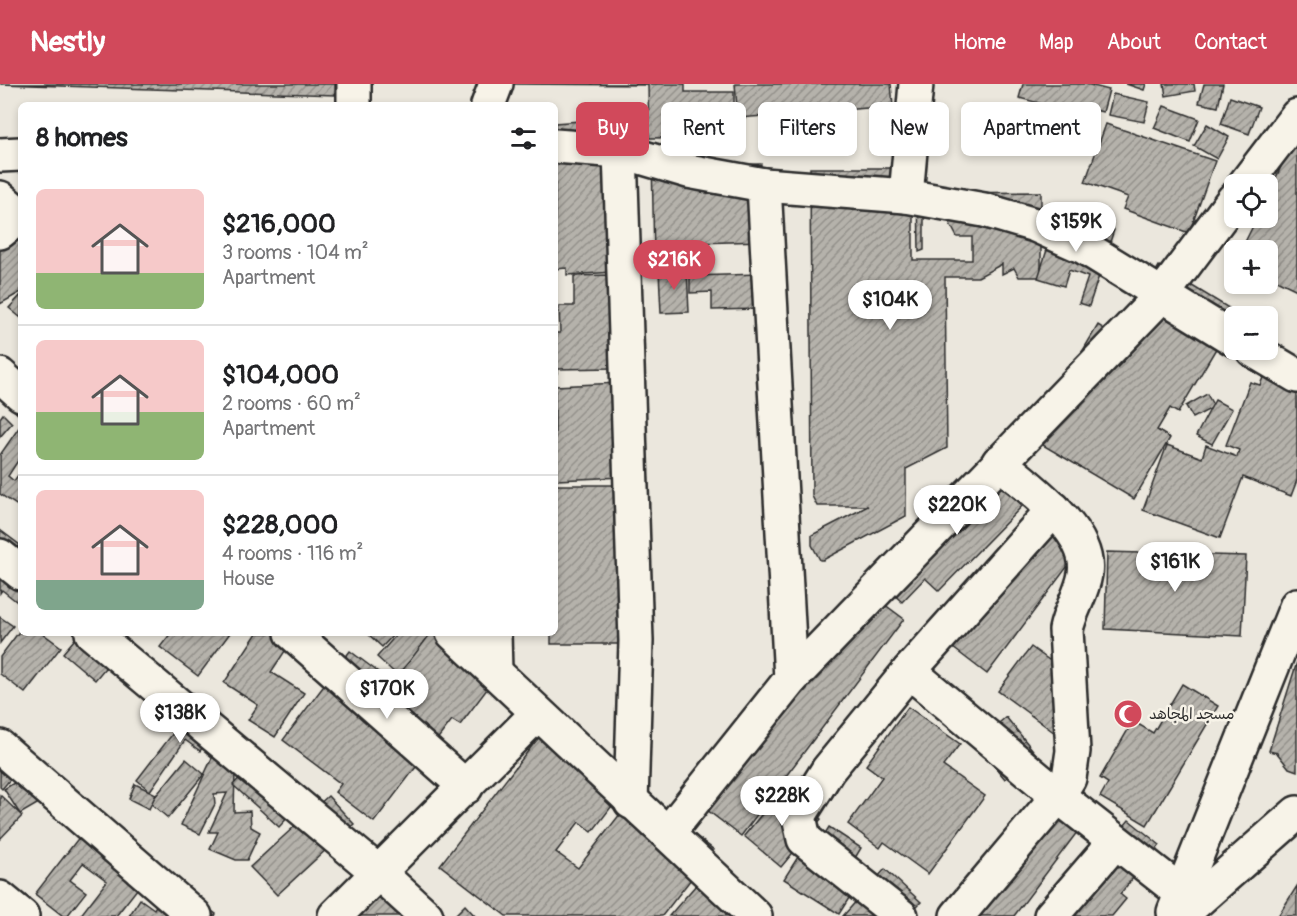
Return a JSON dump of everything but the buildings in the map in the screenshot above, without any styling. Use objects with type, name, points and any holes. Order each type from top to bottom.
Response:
[{"type":"street","points":[[354,84],[354,102]]},
{"type":"street","points":[[489,102],[496,84]]},
{"type":"street","points":[[906,196],[916,84]]},
{"type":"street","points":[[1253,174],[1297,116]]},
{"type":"street","points":[[558,146],[576,148]]},
{"type":"street","points":[[0,155],[18,154]]},
{"type":"street","points":[[620,156],[636,641],[632,802]]},
{"type":"street","points":[[637,156],[688,171],[764,185],[906,196],[984,210],[1035,225],[1084,247],[1224,333]]},
{"type":"street","points":[[764,185],[791,679]]},
{"type":"street","points":[[0,198],[18,213]]},
{"type":"street","points":[[668,833],[791,679],[1162,295],[1224,212]]},
{"type":"street","points":[[0,232],[18,217]]},
{"type":"street","points":[[1270,360],[1297,376]]},
{"type":"street","points":[[0,375],[18,391]]},
{"type":"street","points":[[957,916],[1058,796],[1069,778],[1073,751],[1066,630],[1069,612],[1080,592],[1086,563],[1080,545],[1054,509],[999,462]]},
{"type":"street","points":[[901,916],[804,839],[799,816],[828,770],[909,671],[1054,509]]},
{"type":"street","points":[[0,556],[18,571]]},
{"type":"street","points":[[1178,909],[1297,605]]},
{"type":"street","points":[[96,636],[380,873],[426,916]]},
{"type":"street","points":[[295,636],[466,787]]},
{"type":"street","points":[[456,636],[754,916]]},
{"type":"street","points":[[494,636],[495,672]]},
{"type":"street","points":[[909,671],[1115,842],[1178,909]]},
{"type":"street","points":[[335,916],[537,714]]},
{"type":"street","points":[[0,747],[195,916]]},
{"type":"street","points":[[1178,909],[1297,813]]},
{"type":"street","points":[[1051,916],[1115,842]]},
{"type":"street","points":[[0,898],[22,916]]},
{"type":"place","name":"مسجد المجاهد","points":[[1128,714]]}]
